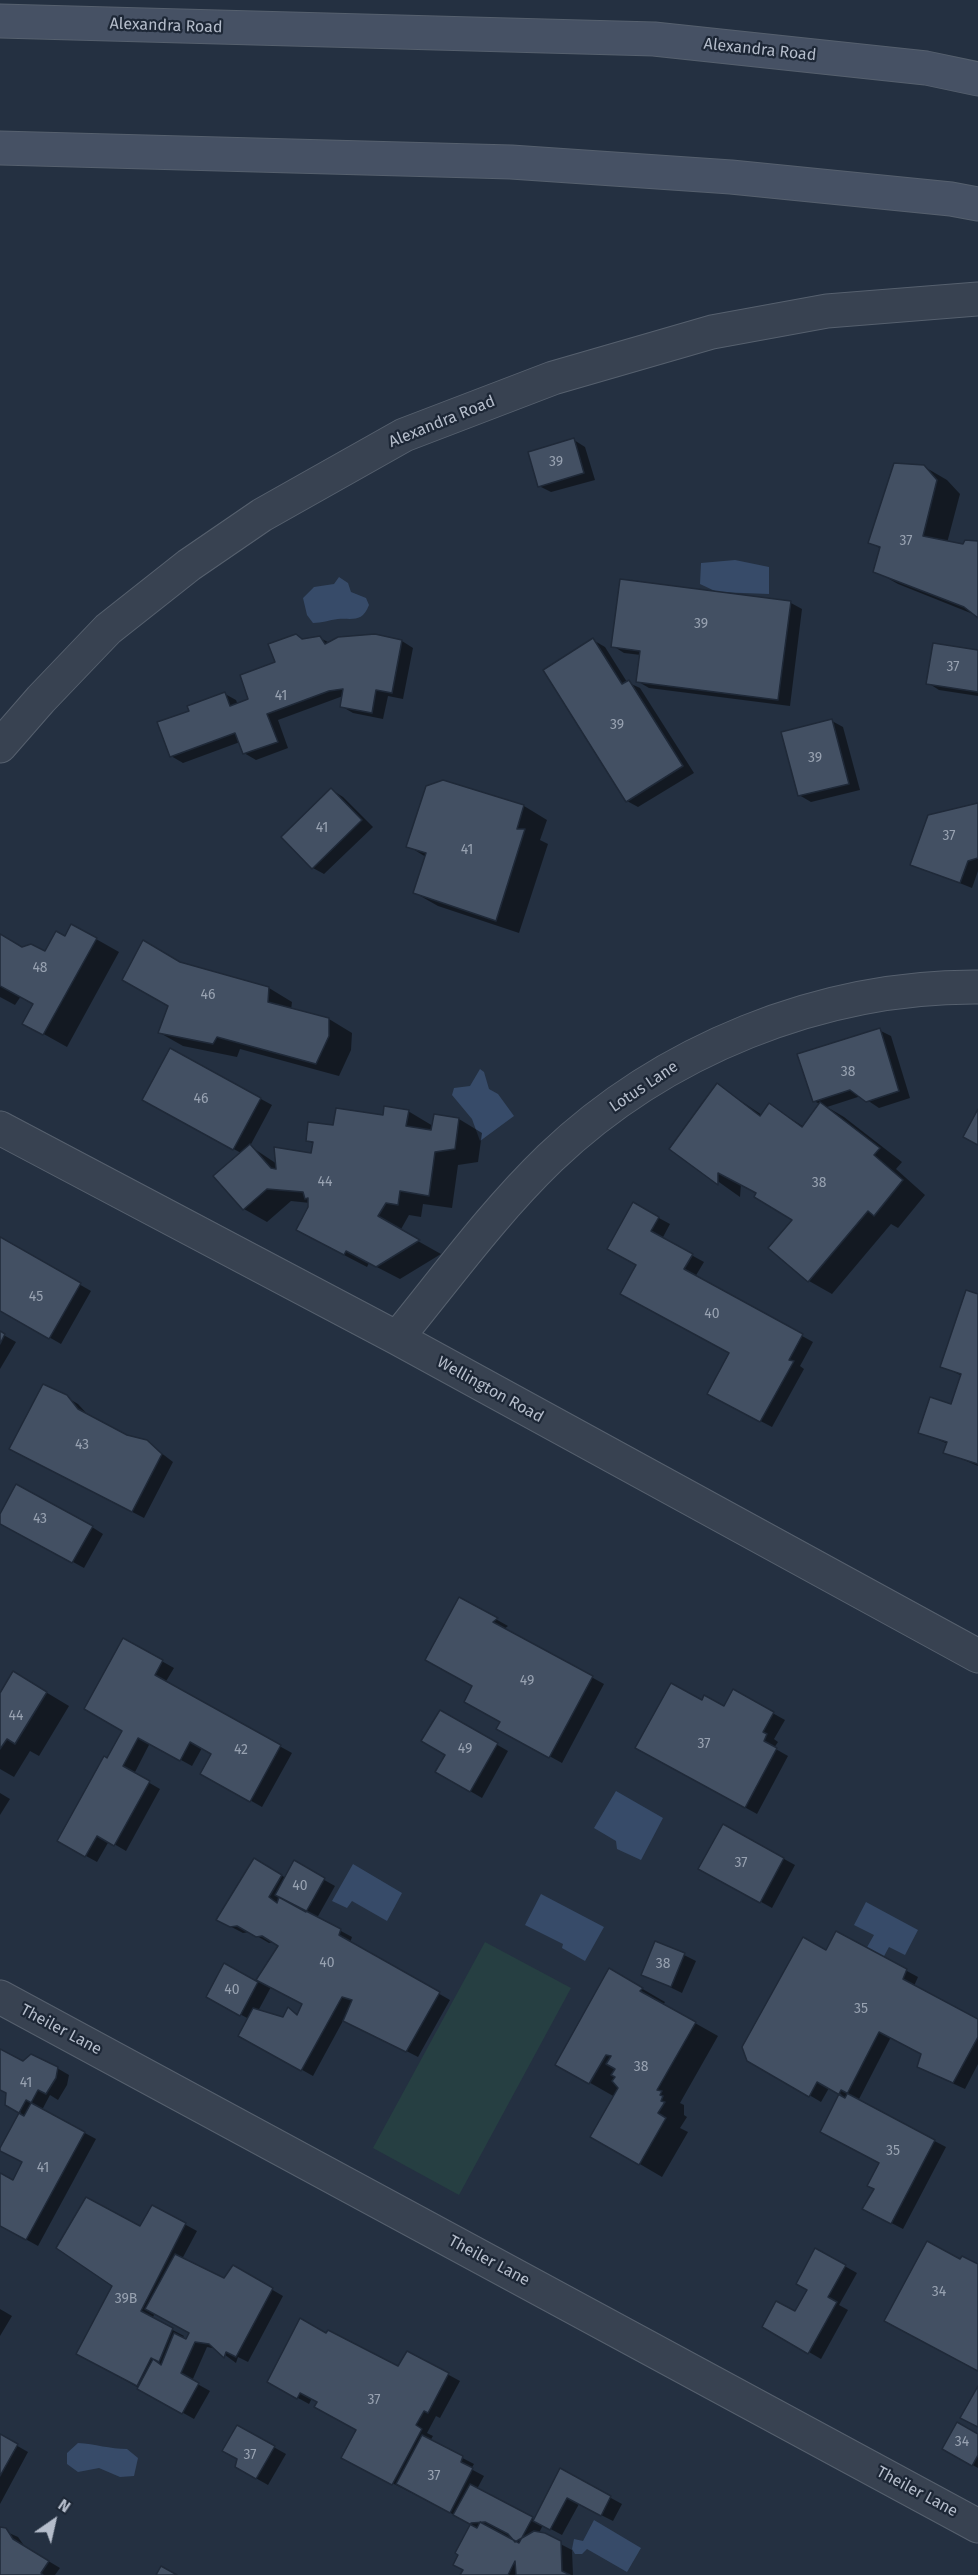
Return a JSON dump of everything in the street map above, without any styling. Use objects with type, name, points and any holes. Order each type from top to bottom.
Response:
[{"type":"main road","name":"Alexandra Road","points":[[0,21],[654,39],[926,68],[978,79]]},
{"type":"main road","points":[[0,148],[511,162],[731,177],[951,199],[978,204]]},
{"type":"street","name":"Alexandra Road","points":[[0,746],[108,629],[189,565],[262,515],[404,435],[553,378],[712,332],[827,311],[978,299]]},
{"type":"street","name":"Lotus Lane","points":[[397,1338],[489,1224],[550,1158],[637,1090],[690,1056],[768,1024],[833,1003],[882,993],[978,987]]},
{"type":"street","name":"Wellington Road","points":[[0,1128],[397,1338],[978,1656]]},
{"type":"street","name":"Theiler Lane","points":[[0,1997],[978,2526]]},
{"type":"green space","points":[[485,1942],[571,1988],[459,2195],[373,2148]]},
{"type":"water","points":[[735,560],[769,567],[769,594],[717,592],[700,584],[701,563]]},
{"type":"water","points":[[339,577],[348,583],[351,592],[366,598],[369,605],[366,611],[356,618],[313,623],[307,615],[303,598],[314,587],[334,584]]},
{"type":"water","points":[[480,1069],[484,1072],[489,1089],[498,1094],[514,1116],[480,1141],[472,1119],[452,1095],[454,1088],[470,1086]]},
{"type":"water","points":[[616,1791],[663,1818],[641,1860],[617,1849],[616,1841],[594,1828]]},
{"type":"water","points":[[353,1864],[402,1893],[387,1921],[352,1901],[347,1908],[332,1901]]},
{"type":"water","points":[[541,1894],[604,1927],[585,1961],[562,1948],[563,1944],[525,1925]]},
{"type":"water","points":[[866,1902],[918,1930],[905,1955],[889,1947],[883,1958],[866,1949],[874,1935],[854,1925]]},
{"type":"water","points":[[78,2443],[127,2449],[138,2458],[134,2476],[120,2477],[99,2468],[78,2472],[67,2464],[67,2453]]},
{"type":"water","points":[[594,2520],[641,2548],[627,2572],[587,2549],[582,2554],[575,2554],[572,2549],[574,2539],[583,2541]]},
{"type":"building","points":[[574,438],[584,473],[538,487],[528,452]]},
{"type":"building","points":[[894,463],[924,465],[937,480],[923,536],[963,544],[965,540],[978,541],[978,618],[964,607],[873,572],[880,547],[868,543]]},
{"type":"building","points":[[620,579],[791,601],[778,700],[636,682],[640,651],[611,647]]},
{"type":"building","points":[[296,634],[302,639],[320,636],[325,644],[338,637],[375,634],[402,640],[392,693],[376,690],[372,713],[340,707],[343,689],[329,691],[267,714],[278,742],[243,754],[235,733],[170,757],[157,722],[189,711],[187,706],[225,692],[230,706],[248,699],[240,675],[275,662],[268,644]]},
{"type":"building","points":[[593,638],[622,684],[629,680],[683,766],[626,802],[543,670]]},
{"type":"building","points":[[933,643],[978,650],[978,692],[926,684]]},
{"type":"building","points":[[832,719],[849,784],[798,796],[781,732]]},
{"type":"building","points":[[443,780],[524,805],[517,829],[525,829],[496,921],[413,893],[426,853],[406,847],[426,786]]},
{"type":"building","points":[[331,788],[362,820],[312,869],[281,837]]},
{"type":"building","points":[[978,803],[978,858],[968,861],[960,883],[910,865],[928,815]]},
{"type":"building","points":[[71,924],[97,938],[43,1035],[22,1024],[33,1004],[0,986],[0,934],[22,947],[31,944],[45,951],[56,931],[65,936]]},
{"type":"building","points":[[143,940],[180,962],[269,987],[268,1002],[329,1018],[329,1036],[316,1064],[217,1037],[213,1044],[158,1033],[168,1006],[122,980]]},
{"type":"building","points":[[880,1028],[899,1091],[866,1102],[850,1090],[813,1102],[797,1054]]},
{"type":"building","points":[[170,1048],[261,1098],[233,1150],[142,1100]]},
{"type":"building","points":[[717,1083],[760,1116],[769,1103],[802,1127],[820,1102],[880,1148],[874,1155],[903,1180],[874,1216],[868,1211],[808,1282],[768,1248],[792,1220],[754,1197],[756,1193],[718,1173],[718,1185],[669,1149]]},
{"type":"building","points":[[384,1106],[409,1110],[406,1126],[431,1130],[434,1114],[459,1118],[455,1149],[435,1152],[429,1196],[400,1191],[398,1205],[386,1203],[378,1216],[420,1240],[376,1267],[346,1251],[344,1255],[296,1230],[308,1207],[308,1198],[305,1199],[303,1192],[267,1189],[243,1210],[213,1176],[250,1144],[271,1168],[276,1169],[274,1147],[311,1153],[313,1142],[306,1141],[308,1122],[333,1125],[336,1108],[383,1115]]},
{"type":"building","points":[[978,1109],[978,1145],[963,1137]]},
{"type":"building","points":[[633,1202],[659,1217],[651,1231],[693,1254],[684,1269],[803,1334],[789,1360],[794,1361],[760,1422],[707,1394],[729,1353],[620,1294],[636,1265],[607,1249]]},
{"type":"building","points":[[0,1237],[81,1283],[49,1339],[0,1311]]},
{"type":"building","points":[[966,1290],[978,1294],[978,1464],[943,1453],[947,1442],[918,1433],[930,1397],[951,1404],[961,1374],[940,1367]]},
{"type":"building","points":[[0,1331],[5,1334],[0,1344]]},
{"type":"building","points":[[43,1384],[67,1395],[78,1409],[127,1435],[147,1440],[162,1454],[132,1512],[9,1449]]},
{"type":"building","points":[[16,1484],[93,1526],[72,1563],[0,1524],[0,1514]]},
{"type":"building","points":[[459,1597],[498,1618],[493,1622],[593,1676],[549,1758],[496,1729],[500,1722],[464,1702],[472,1686],[425,1660]]},
{"type":"building","points":[[123,1638],[163,1660],[155,1675],[281,1745],[250,1802],[200,1774],[211,1754],[190,1742],[180,1761],[138,1738],[123,1766],[150,1781],[114,1846],[97,1836],[85,1857],[57,1841],[104,1756],[107,1758],[122,1731],[84,1709]]},
{"type":"building","points":[[13,1671],[47,1692],[15,1744],[7,1739],[0,1749],[0,1693]]},
{"type":"building","points":[[671,1683],[702,1700],[704,1695],[724,1706],[733,1689],[774,1712],[763,1732],[767,1734],[764,1741],[777,1748],[745,1808],[635,1748]]},
{"type":"building","points":[[440,1710],[498,1743],[470,1792],[435,1772],[445,1755],[421,1741]]},
{"type":"building","points":[[723,1824],[784,1858],[760,1903],[698,1869]]},
{"type":"building","points":[[254,1858],[282,1875],[269,1897],[277,1903],[279,1897],[341,1929],[339,1935],[440,1992],[406,2052],[343,2021],[352,2000],[342,1997],[301,2071],[238,2036],[253,2008],[283,2017],[288,2007],[297,2015],[302,2004],[256,1980],[278,1946],[262,1936],[256,1937],[237,1926],[230,1927],[216,1920]]},
{"type":"building","points":[[294,1860],[325,1878],[306,1912],[275,1895]]},
{"type":"building","points":[[836,1931],[907,1969],[903,1979],[978,2019],[978,2037],[953,2083],[917,2067],[921,2054],[879,2032],[845,2098],[817,2082],[809,2097],[747,2061],[742,2047],[803,1937],[826,1950]]},
{"type":"building","points":[[655,1941],[685,1953],[671,1987],[641,1975]]},
{"type":"building","points":[[224,1963],[258,1982],[240,2016],[206,1997]]},
{"type":"building","points":[[609,1968],[643,1988],[640,1991],[696,2022],[657,2090],[662,2091],[661,2101],[665,2102],[658,2113],[666,2118],[639,2165],[590,2137],[618,2088],[612,2081],[615,2077],[611,2075],[615,2069],[606,2064],[611,2056],[606,2055],[589,2084],[555,2065]]},
{"type":"building","points":[[0,2049],[23,2061],[31,2054],[58,2067],[56,2078],[46,2094],[38,2090],[24,2116],[5,2105],[6,2093],[0,2090]]},
{"type":"building","points":[[841,2090],[935,2140],[891,2224],[862,2209],[874,2189],[867,2186],[879,2163],[820,2132]]},
{"type":"building","points":[[26,2100],[85,2132],[26,2240],[0,2226],[0,2173],[13,2180],[22,2162],[0,2151],[0,2148]]},
{"type":"building","points":[[86,2197],[140,2226],[152,2205],[186,2223],[141,2311],[173,2328],[159,2362],[151,2358],[137,2386],[76,2354],[112,2286],[56,2248]]},
{"type":"building","points":[[927,2241],[960,2259],[962,2256],[978,2264],[978,2371],[884,2321]]},
{"type":"building","points":[[815,2248],[846,2265],[828,2297],[837,2302],[808,2354],[762,2327],[776,2301],[795,2311],[807,2290],[796,2284]]},
{"type":"building","points":[[175,2254],[224,2278],[233,2265],[273,2288],[236,2357],[226,2352],[224,2358],[209,2344],[195,2342],[181,2373],[199,2383],[182,2414],[137,2389],[153,2359],[161,2365],[174,2333],[186,2339],[189,2333],[145,2309]]},
{"type":"building","points":[[300,2318],[326,2333],[328,2330],[398,2366],[407,2351],[449,2373],[428,2413],[424,2411],[416,2425],[422,2429],[392,2485],[341,2458],[356,2430],[314,2407],[317,2402],[300,2393],[297,2399],[267,2382]]},
{"type":"building","points":[[978,2386],[978,2427],[960,2418]]},
{"type":"building","points":[[957,2422],[978,2434],[978,2455],[972,2466],[942,2449]]},
{"type":"building","points":[[237,2425],[275,2446],[256,2479],[235,2467],[237,2459],[222,2451]]},
{"type":"building","points":[[0,2434],[18,2444],[0,2476]]},
{"type":"building","points":[[422,2435],[463,2456],[461,2462],[473,2468],[450,2513],[396,2484]]},
{"type":"building","points":[[560,2468],[611,2496],[601,2516],[567,2498],[550,2530],[533,2521]]},
{"type":"building","points":[[470,2484],[533,2517],[519,2543],[480,2522],[477,2528],[453,2515]]},
{"type":"building","points":[[485,2522],[508,2534],[515,2542],[534,2531],[545,2533],[561,2541],[562,2571],[570,2575],[516,2575],[515,2561],[508,2575],[460,2575],[463,2570],[453,2565],[458,2555],[455,2553],[471,2523]]},
{"type":"building","points":[[0,2527],[6,2528],[13,2539],[49,2561],[41,2573],[43,2575],[0,2575]]},
{"type":"building","points":[[161,2566],[177,2575],[156,2575]]}]
